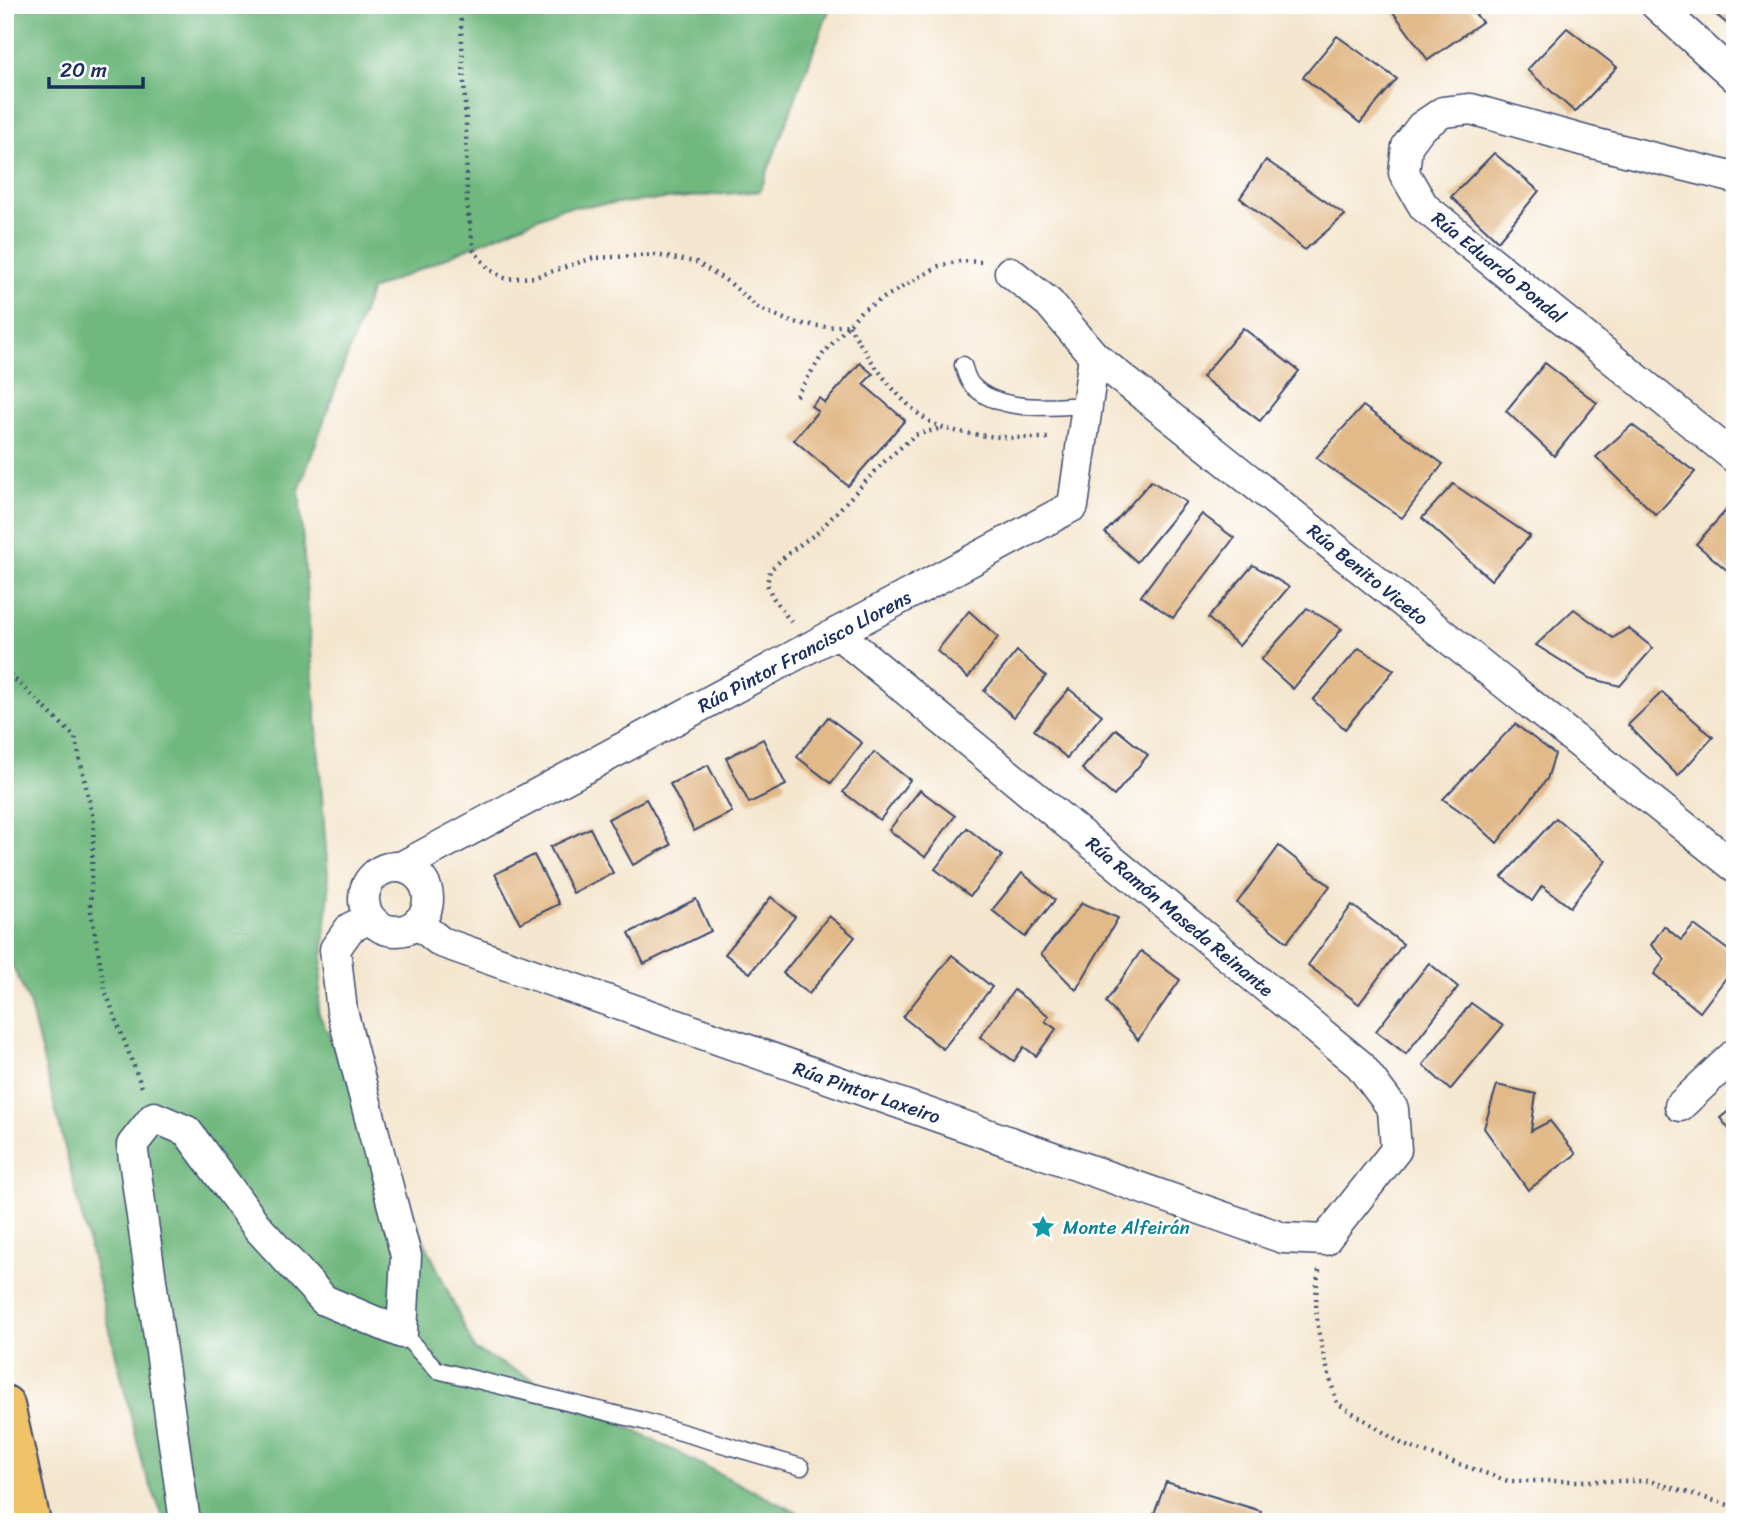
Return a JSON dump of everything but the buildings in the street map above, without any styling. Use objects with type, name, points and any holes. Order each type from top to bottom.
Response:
[{"type":"highway","points":[[5,1405],[31,1522]]},
{"type":"street","points":[[1656,5],[1735,77]]},
{"type":"street","name":"Rúa Eduardo Pondal","points":[[1735,178],[1585,141],[1471,109],[1443,113],[1421,127],[1406,146],[1404,173],[1424,207],[1735,458]]},
{"type":"street","name":"Rúa Benito Viceto","points":[[1010,272],[1049,303],[1094,356],[1735,867]]},
{"type":"street","name":"Rúa Pintor Francisco Llorens","points":[[401,867],[1073,506],[1094,356]]},
{"type":"street","name":"Rúa Ramón Maseda Reinante","points":[[837,633],[1360,1065],[1393,1109],[1396,1150],[1325,1240]]},
{"type":"street","points":[[401,867],[417,875],[427,891],[426,908],[417,923],[401,930],[392,930],[376,924],[370,918],[364,900],[369,882],[383,870],[401,867]]},
{"type":"street","points":[[186,1522],[132,1145],[154,1118],[187,1131],[258,1228],[324,1300],[402,1333],[406,1256],[342,1011],[335,949],[350,928],[370,918]]},
{"type":"street","name":"Rúa Pintor Laxeiro","points":[[417,923],[441,942],[1256,1229],[1283,1238],[1325,1240]]},
{"type":"street","points":[[1680,1106],[1735,1054]]},
{"type":"lane","points":[[963,365],[970,384],[992,400],[1035,407],[1087,405]]},
{"type":"lane","points":[[402,1333],[437,1370],[643,1421],[802,1467]]},
{"type":"path","points":[[460,5],[467,205],[474,251],[490,270],[506,279],[535,277],[593,258],[655,255],[696,262],[730,282],[758,308],[794,323],[828,327],[849,325]]},
{"type":"path","points":[[796,396],[823,354],[861,311],[939,266],[960,261],[985,262],[1010,272]]},
{"type":"path","points":[[849,325],[865,353],[892,389],[924,417],[942,428]]},
{"type":"path","points":[[799,654],[790,621],[767,584],[771,570],[789,552],[818,531],[884,462],[915,435],[942,428],[1012,438],[1083,438]]},
{"type":"path","points":[[5,670],[75,737],[93,823],[90,906],[105,990],[154,1118]]},
{"type":"path","points":[[1325,1240],[1316,1284],[1317,1332],[1337,1403],[1404,1445],[1508,1481],[1649,1481],[1735,1507]]},
{"type":"green space","points":[[5,5],[831,5],[760,191],[561,208],[371,290],[299,490],[329,890],[318,1012],[475,1350],[815,1522],[165,1522],[144,1469],[29,1002],[5,949]]},
{"type":"place","name":"Monte Alfeirán","points":[[1043,1227]]}]
